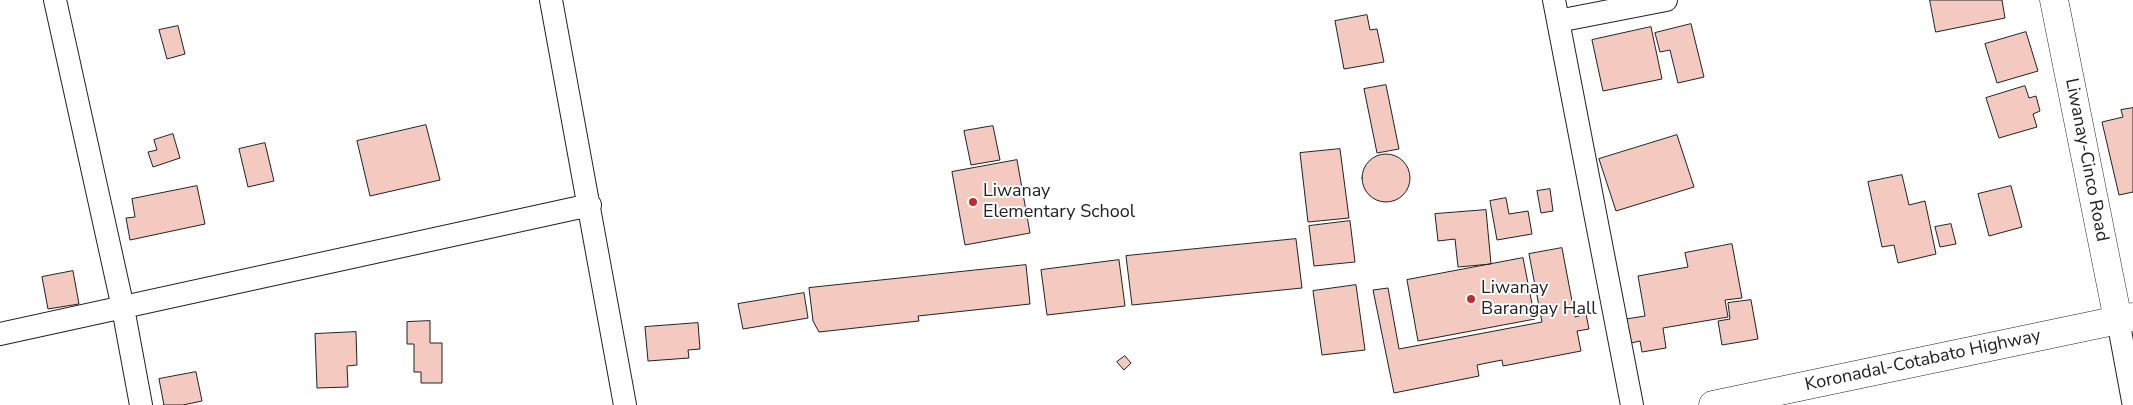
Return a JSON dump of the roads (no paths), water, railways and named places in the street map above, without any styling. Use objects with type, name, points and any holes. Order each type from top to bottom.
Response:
[{"type":"main road","name":"Liwanay-Cinco Road","points":[[2054,0],[2126,319]]},
{"type":"main road","name":"Koronadal-Cotabato Highway","points":[[1713,405],[2126,319]]},
{"type":"street","points":[[55,0],[123,308],[141,405]]},
{"type":"street","points":[[551,0],[590,205],[625,405]]},
{"type":"street","points":[[1632,405],[1556,10],[1666,0]]},
{"type":"street","points":[[0,334],[590,205]]},
{"type":"street","points":[[2126,319],[2133,401]]},
{"type":"place","name":"Liwanay Elementary School","points":[[973,202]]},
{"type":"place","name":"Liwanay Barangay Hall","points":[[1471,299]]}]
